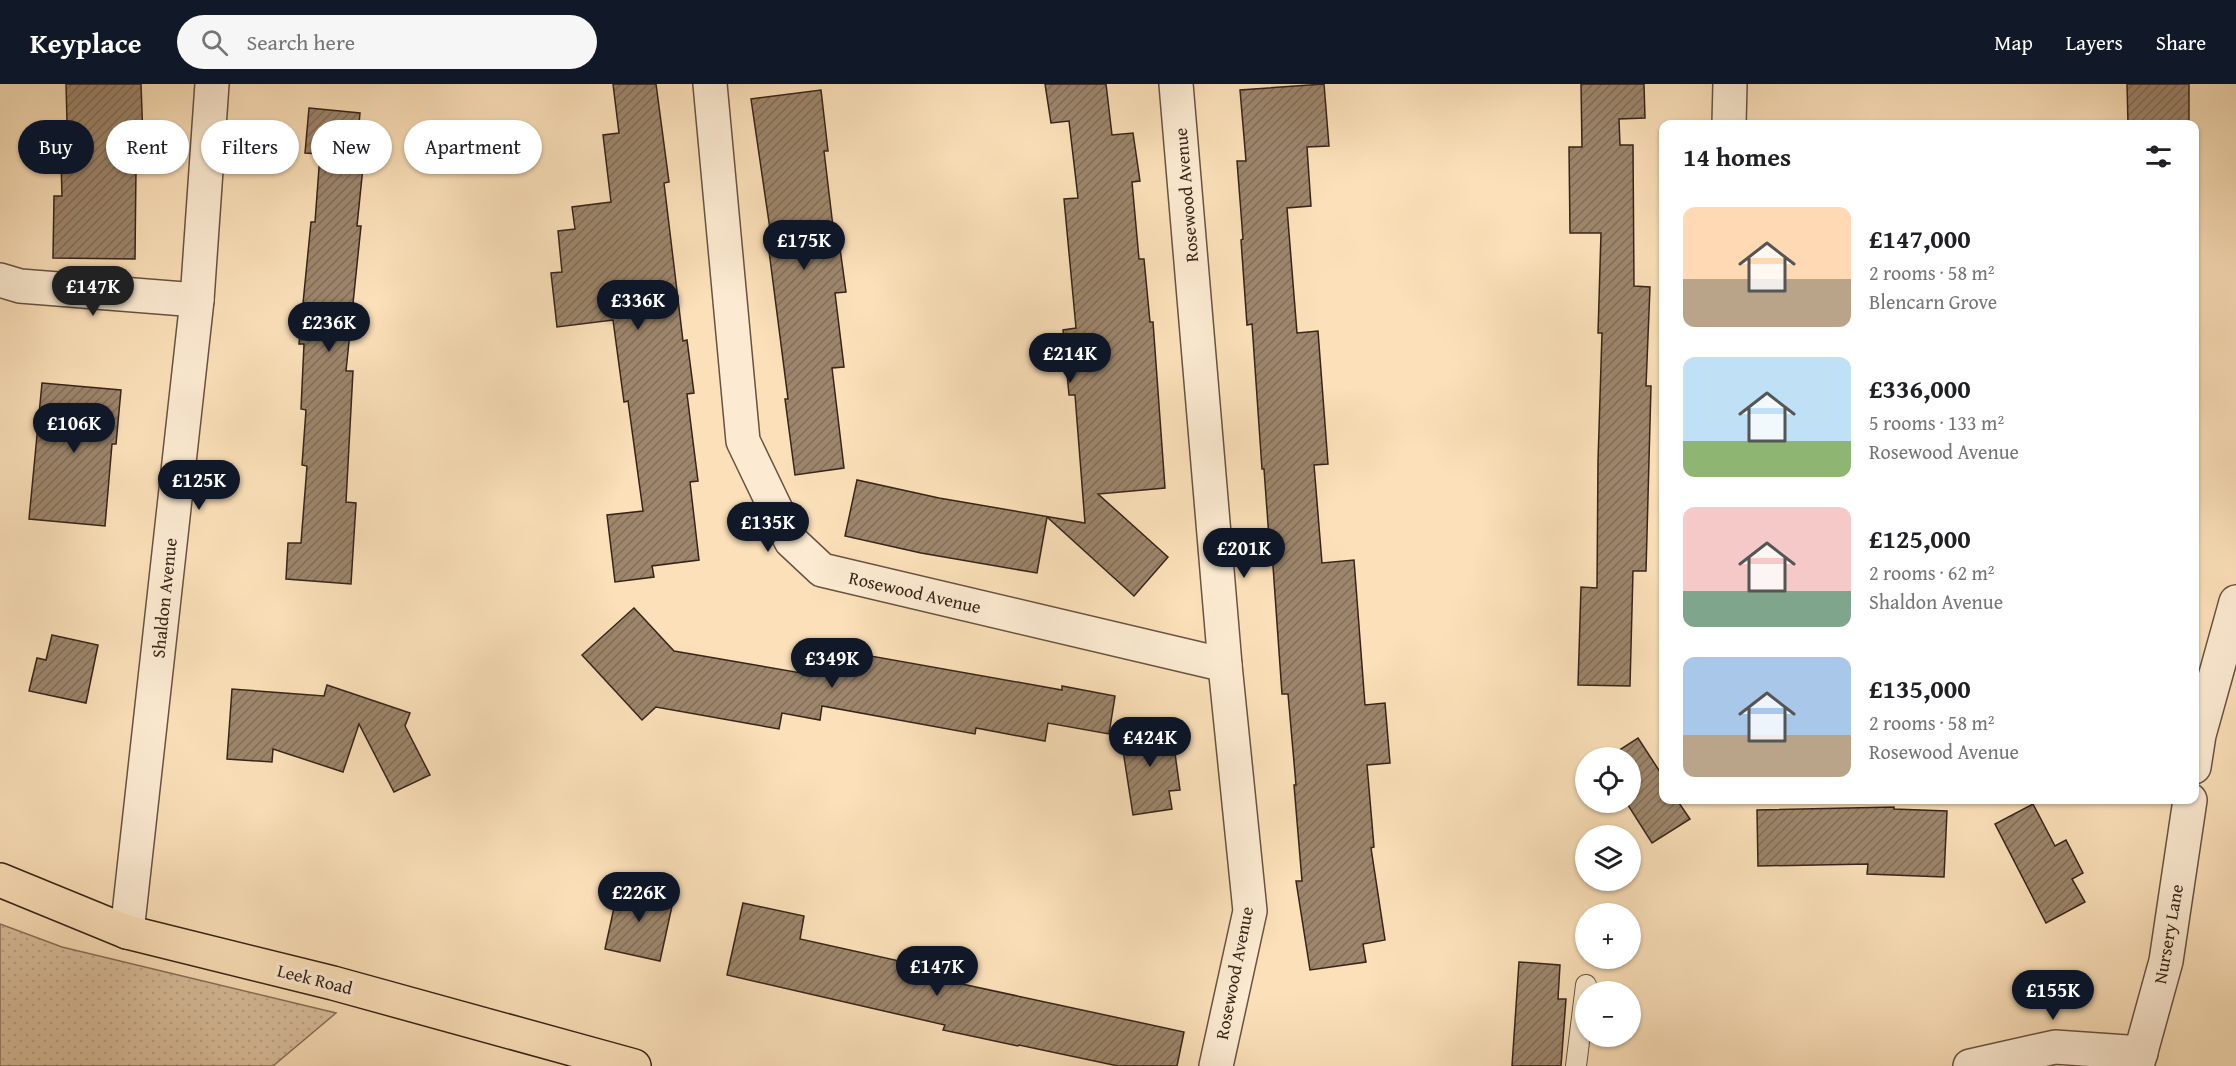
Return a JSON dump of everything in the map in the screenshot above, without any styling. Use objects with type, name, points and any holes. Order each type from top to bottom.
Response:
[{"type":"highway","name":"Leek Road","points":[[0,880],[127,932],[333,983],[634,1066]]},
{"type":"street","name":"Shaldon Avenue","points":[[127,932],[197,300],[212,84]]},
{"type":"street","name":"Rosewood Avenue","points":[[710,84],[743,441],[791,541],[822,570],[1226,665]]},
{"type":"street","name":"Rosewood Avenue","points":[[1176,84],[1226,665],[1250,911],[1216,1066]]},
{"type":"street","points":[[1729,120],[1730,84]]},
{"type":"street","points":[[0,280],[20,286],[197,300]]},
{"type":"street","points":[[2199,728],[2236,602]]},
{"type":"street","name":"Nursery Lane","points":[[2139,1060],[2166,962],[2189,804]]},
{"type":"street","points":[[1970,1066],[2055,1047],[2139,1060]]},
{"type":"lane","points":[[1576,1066],[1578,1047]]},
{"type":"shaded area","points":[[0,924],[62,947],[336,1013],[273,1066],[0,1066]]},
{"type":"building","points":[[66,84],[141,84],[142,120],[106,120],[106,174],[136,174],[135,259],[53,258],[54,196],[62,196],[61,174],[94,174],[94,120],[67,120]]},
{"type":"building","points":[[613,84],[656,84],[669,182],[664,183],[683,341],[687,340],[694,393],[687,394],[698,481],[690,482],[699,560],[652,566],[654,577],[615,582],[607,515],[643,511],[628,401],[624,402],[613,320],[557,327],[551,273],[562,272],[558,231],[575,229],[572,207],[611,202],[603,135],[619,133]]},
{"type":"building","points":[[1045,84],[1106,84],[1112,135],[1133,133],[1140,181],[1132,182],[1139,259],[1144,259],[1150,322],[1153,322],[1165,488],[1098,494],[1168,557],[1134,596],[1047,517],[1037,573],[921,553],[845,536],[857,480],[939,498],[1085,523],[1075,395],[1069,395],[1063,330],[1076,328],[1064,199],[1078,198],[1069,121],[1051,123]]},
{"type":"building","points":[[1324,84],[1329,146],[1307,147],[1311,206],[1287,208],[1297,333],[1318,331],[1328,464],[1314,465],[1322,563],[1354,560],[1365,705],[1385,703],[1390,763],[1367,765],[1374,847],[1371,848],[1385,940],[1363,944],[1366,962],[1310,970],[1296,881],[1302,881],[1294,785],[1296,785],[1288,694],[1282,694],[1252,324],[1247,325],[1237,161],[1246,161],[1240,90]]},
{"type":"building","points":[[1581,84],[1644,84],[1645,118],[1619,119],[1620,145],[1633,145],[1634,286],[1650,287],[1646,386],[1651,386],[1646,571],[1633,571],[1630,686],[1578,685],[1581,587],[1597,588],[1602,333],[1598,333],[1601,233],[1570,233],[1569,147],[1582,147]]},
{"type":"building","points":[[2127,84],[2189,84],[2189,120],[2128,120]]},
{"type":"building","points":[[821,90],[828,151],[824,151],[834,235],[838,234],[846,292],[835,293],[844,367],[832,368],[844,468],[795,475],[785,399],[788,399],[768,243],[772,243],[751,99]]},
{"type":"building","points":[[309,108],[360,113],[359,120],[311,120],[311,153],[305,153]]},
{"type":"building","points":[[319,174],[362,174],[357,226],[361,226],[346,371],[353,371],[346,502],[356,503],[351,584],[286,579],[288,543],[301,543],[307,466],[302,465],[306,410],[301,409],[304,344],[299,344],[311,222],[315,222]]},
{"type":"building","points":[[42,383],[121,390],[116,444],[112,444],[105,526],[29,519]]},
{"type":"building","points":[[634,608],[674,651],[801,673],[805,649],[870,660],[871,656],[1062,690],[1062,686],[1115,696],[1109,734],[1048,723],[1045,741],[976,728],[975,734],[822,706],[820,720],[782,713],[779,729],[656,707],[642,720],[582,655]]},
{"type":"building","points":[[52,635],[98,645],[86,703],[29,691],[37,658],[46,660]]},
{"type":"building","points":[[327,685],[410,713],[405,726],[430,775],[394,792],[359,724],[343,772],[273,749],[272,762],[227,759],[232,689],[324,696]]},
{"type":"building","points":[[1171,724],[1180,790],[1169,791],[1172,809],[1133,815],[1120,731]]},
{"type":"building","points":[[1638,738],[1659,770],[1659,804],[1680,804],[1690,819],[1652,843],[1633,813],[1641,813],[1641,747],[1624,747]]},
{"type":"building","points":[[2033,804],[2055,846],[2066,840],[2083,873],[2072,879],[2085,902],[2046,923],[1995,824]]},
{"type":"building","points":[[1894,807],[1894,809],[1947,811],[1944,877],[1867,874],[1868,864],[1758,866],[1757,810]]},
{"type":"building","points":[[619,885],[674,897],[660,961],[605,949]]},
{"type":"building","points":[[743,903],[804,916],[800,939],[913,964],[911,973],[1184,1032],[1177,1066],[1118,1066],[1018,1046],[943,1030],[945,1025],[727,975]]},
{"type":"building","points":[[1519,962],[1560,965],[1558,999],[1566,999],[1561,1066],[1512,1066]]}]
